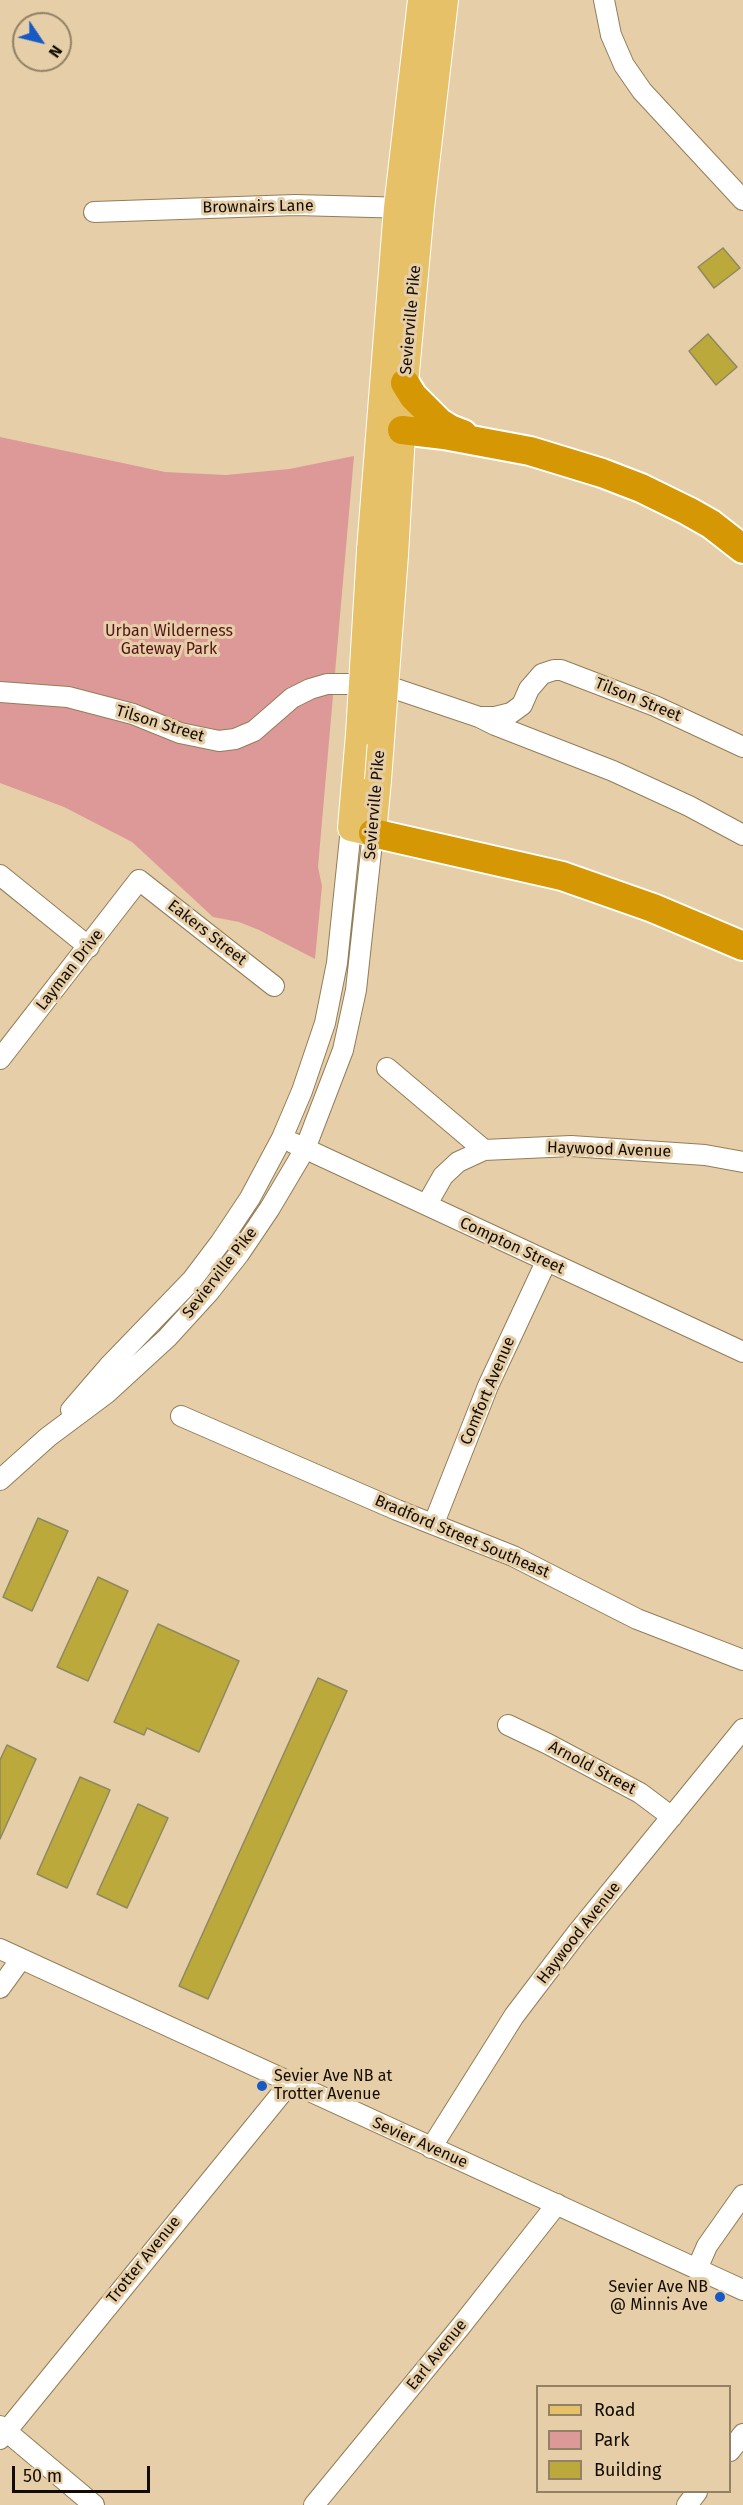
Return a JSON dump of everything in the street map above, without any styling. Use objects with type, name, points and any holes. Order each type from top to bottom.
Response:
[{"type":"highway","points":[[405,384],[413,396],[450,429],[494,444]]},
{"type":"highway","points":[[390,429],[530,451],[602,473],[641,488],[711,525],[743,538]]},
{"type":"highway","points":[[711,525],[743,549]]},
{"type":"highway","points":[[362,830],[562,876],[653,908],[743,946]]},
{"type":"main road","name":"Sevierville Pike","points":[[362,830],[358,734],[370,550],[390,429],[409,208],[421,0]]},
{"type":"main road","name":"Sevierville Pike","points":[[362,830],[378,780],[395,555],[390,429],[405,384],[409,208],[445,0]]},
{"type":"street","points":[[604,0],[611,35],[624,65],[642,91],[743,200]]},
{"type":"street","name":"Brownairs Lane","points":[[94,212],[295,205],[409,208]]},
{"type":"street","name":"Tilson Street","points":[[478,717],[504,716],[522,705],[529,689],[542,674],[554,670],[570,672],[684,719],[743,747]]},
{"type":"street","name":"Tilson Street","points":[[0,692],[68,697],[133,714],[180,733],[219,741],[235,739],[254,731],[292,698],[310,688],[327,684],[370,684],[396,689],[478,717],[650,787],[743,835]]},
{"type":"street","points":[[522,705],[525,720],[540,742]]},
{"type":"street","name":"Sevierville Pike","points":[[48,1437],[109,1366],[192,1280],[220,1244],[250,1198],[282,1138],[302,1091],[325,1023],[362,830]]},
{"type":"street","name":"Sevierville Pike","points":[[0,1480],[48,1437],[107,1394],[167,1338],[210,1292],[270,1208],[304,1149],[343,1050],[356,990],[362,830]]},
{"type":"street","points":[[0,875],[89,946]]},
{"type":"street","name":"Layman Drive","points":[[0,1059],[139,880]]},
{"type":"street","name":"Eakers Street","points":[[139,880],[274,986]]},
{"type":"street","points":[[387,1068],[484,1150]]},
{"type":"street","name":"Compton Street","points":[[282,1138],[743,1352]]},
{"type":"street","name":"Haywood Avenue","points":[[427,1204],[443,1176],[458,1162],[484,1150],[571,1146],[705,1155],[743,1162]]},
{"type":"street","name":"Comfort Avenue","points":[[434,1523],[488,1386],[546,1262]]},
{"type":"street","name":"Bradford Street Southeast","points":[[181,1416],[397,1510],[513,1556],[637,1619],[743,1660]]},
{"type":"street","name":"Arnold Street","points":[[508,1725],[640,1793],[672,1817]]},
{"type":"street","name":"Haywood Avenue","points":[[431,2148],[514,2016],[577,1933],[743,1729]]},
{"type":"street","name":"Sevier Avenue","points":[[0,1949],[743,2290]]},
{"type":"street","points":[[0,1988],[21,1959]]},
{"type":"street","name":"Trotter Avenue","points":[[2,2432],[290,2083]]},
{"type":"street","points":[[697,2269],[708,2246],[743,2194]]},
{"type":"street","name":"Earl Avenue","points":[[314,2505],[461,2326],[557,2204]]},
{"type":"street","points":[[2,2432],[94,2505]]},
{"type":"street","points":[[731,2449],[743,2434]]},
{"type":"street","points":[[687,2505],[697,2493]]},
{"type":"green space","name":"Urban Wilderness Gateway Park","points":[[0,437],[165,472],[226,475],[289,469],[354,456],[318,867],[322,886],[315,959],[259,930],[239,922],[213,917],[132,842],[64,807],[0,783]]},
{"type":"building","points":[[723,248],[740,268],[714,288],[698,267]]},
{"type":"building","points":[[708,334],[737,367],[716,385],[689,351]]},
{"type":"building","points":[[38,1518],[68,1531],[32,1611],[3,1597]]},
{"type":"building","points":[[98,1577],[128,1591],[88,1681],[57,1667]]},
{"type":"building","points":[[158,1624],[239,1661],[199,1752],[147,1728],[144,1735],[114,1722]]},
{"type":"building","points":[[318,1678],[347,1691],[208,1999],[179,1986]]},
{"type":"building","points":[[7,1745],[36,1759],[0,1839],[0,1760]]},
{"type":"building","points":[[80,1777],[110,1790],[67,1888],[37,1874]]},
{"type":"building","points":[[138,1804],[168,1818],[127,1908],[97,1894]]},
{"type":"place","name":"Sevier Ave NB at Trotter Avenue","points":[[262,2086]]},
{"type":"place","name":"Sevier Ave NB @ Minnis Ave","points":[[720,2297]]}]
